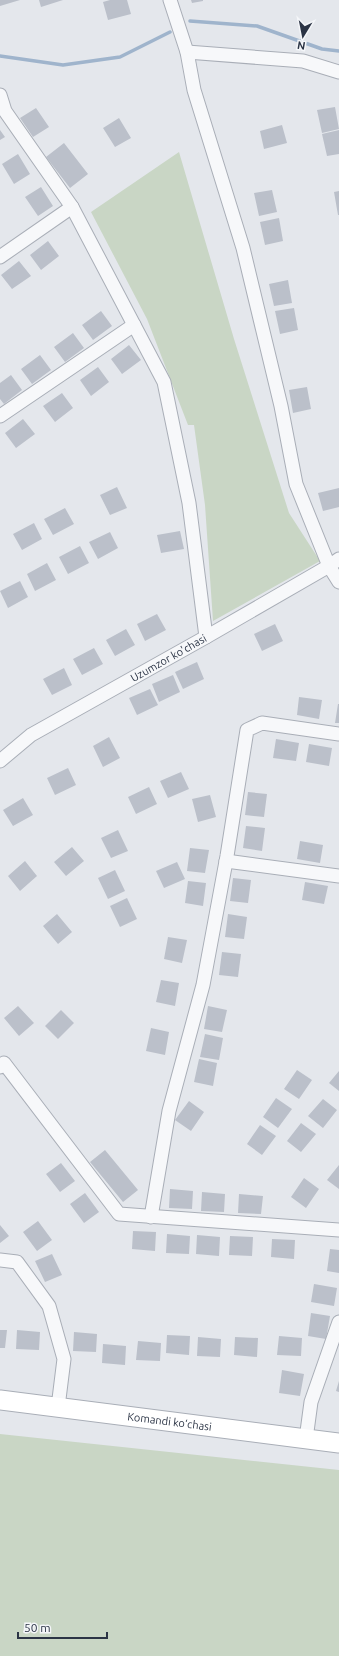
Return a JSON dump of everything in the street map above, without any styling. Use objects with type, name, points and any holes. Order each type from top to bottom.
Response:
[{"type":"main road","name":"Komandi ko‘chasi","points":[[0,1400],[339,1443]]},
{"type":"street","points":[[170,0],[186,52],[194,90],[243,248],[281,406],[296,484],[334,563],[339,582]]},
{"type":"street","points":[[186,52],[303,61],[339,73]]},
{"type":"street","points":[[0,95],[5,112],[72,207],[164,382],[189,503],[206,637]]},
{"type":"street","points":[[0,257],[72,207]]},
{"type":"street","points":[[0,416],[134,325]]},
{"type":"street","name":"Uzumzor ko'chasi","points":[[0,761],[31,734],[69,715],[334,563]]},
{"type":"street","points":[[152,1217],[169,1111],[203,985],[226,861],[247,730],[262,722],[339,734]]},
{"type":"street","points":[[226,861],[339,876]]},
{"type":"street","points":[[0,1067],[4,1063],[119,1214],[339,1230]]},
{"type":"street","points":[[0,1260],[17,1262],[49,1306],[64,1359],[58,1407]]},
{"type":"street","points":[[306,1439],[311,1402],[339,1322]]},
{"type":"green space","points":[[179,152],[234,339],[289,513],[320,561],[213,621],[205,505],[194,425],[188,425],[147,319],[91,212]]},
{"type":"green space","points":[[0,1434],[339,1470],[339,1656],[0,1656]]},
{"type":"building","points":[[0,0],[20,0],[0,6]]},
{"type":"building","points":[[39,0],[63,0],[41,7]]},
{"type":"building","points":[[110,0],[127,0],[131,14],[108,20],[103,2]]},
{"type":"building","points":[[191,0],[203,0],[203,1],[192,3]]},
{"type":"building","points":[[335,107],[339,129],[322,133],[317,110]]},
{"type":"building","points":[[36,108],[49,127],[33,137],[20,118]]},
{"type":"building","points":[[119,118],[131,138],[115,147],[103,128]]},
{"type":"building","points":[[282,125],[287,143],[264,149],[260,131]]},
{"type":"building","points":[[0,130],[5,137],[0,140]]},
{"type":"building","points":[[339,130],[339,154],[327,156],[322,134]]},
{"type":"building","points":[[64,143],[88,174],[70,188],[46,157]]},
{"type":"building","points":[[18,154],[30,174],[14,184],[2,164]]},
{"type":"building","points":[[41,187],[53,206],[38,216],[25,197]]},
{"type":"building","points":[[272,190],[277,212],[259,216],[254,193]]},
{"type":"building","points":[[339,191],[339,215],[338,215],[334,192]]},
{"type":"building","points":[[279,218],[283,241],[265,245],[260,222]]},
{"type":"building","points":[[48,241],[59,256],[41,270],[30,255]]},
{"type":"building","points":[[19,261],[31,276],[12,289],[1,275]]},
{"type":"building","points":[[288,280],[292,303],[274,306],[269,284]]},
{"type":"building","points":[[294,308],[298,330],[280,334],[275,311]]},
{"type":"building","points":[[101,311],[112,326],[93,340],[82,325]]},
{"type":"building","points":[[73,333],[84,348],[65,362],[54,347]]},
{"type":"building","points":[[129,345],[141,360],[122,374],[111,359]]},
{"type":"building","points":[[40,355],[51,370],[32,384],[21,369]]},
{"type":"building","points":[[98,367],[109,382],[91,396],[80,380]]},
{"type":"building","points":[[11,375],[22,390],[4,404],[0,399],[0,383]]},
{"type":"building","points":[[307,387],[311,409],[293,413],[289,390]]},
{"type":"building","points":[[62,393],[73,408],[55,422],[43,406]]},
{"type":"building","points":[[23,419],[35,434],[16,448],[5,433]]},
{"type":"building","points":[[117,487],[127,508],[110,515],[100,495]]},
{"type":"building","points":[[339,488],[339,507],[323,511],[318,493]]},
{"type":"building","points":[[65,508],[74,524],[53,535],[44,519]]},
{"type":"building","points":[[34,523],[42,539],[22,550],[13,534]]},
{"type":"building","points":[[180,531],[184,549],[161,553],[157,535]]},
{"type":"building","points":[[110,532],[118,548],[98,559],[89,542]]},
{"type":"building","points":[[80,546],[89,563],[68,574],[59,557]]},
{"type":"building","points":[[47,563],[56,580],[35,591],[27,574]]},
{"type":"building","points":[[20,581],[28,597],[8,608],[0,591]]},
{"type":"building","points":[[157,614],[166,630],[145,641],[137,624]]},
{"type":"building","points":[[275,624],[283,641],[262,651],[254,634]]},
{"type":"building","points":[[126,629],[135,645],[115,656],[106,640]]},
{"type":"building","points":[[94,648],[103,664],[82,675],[73,659]]},
{"type":"building","points":[[197,662],[204,679],[183,689],[175,672]]},
{"type":"building","points":[[64,668],[72,685],[52,695],[43,679]]},
{"type":"building","points":[[173,675],[180,692],[159,702],[152,684]]},
{"type":"building","points":[[150,689],[158,705],[137,715],[129,698]]},
{"type":"building","points":[[299,697],[322,700],[319,719],[297,715]]},
{"type":"building","points":[[338,704],[339,723],[335,723]]},
{"type":"building","points":[[109,737],[120,758],[103,767],[93,746]]},
{"type":"building","points":[[276,739],[299,743],[296,761],[273,758]]},
{"type":"building","points":[[309,744],[332,748],[329,766],[306,762]]},
{"type":"building","points":[[68,768],[76,785],[55,795],[47,778]]},
{"type":"building","points":[[181,772],[189,789],[168,798],[160,781]]},
{"type":"building","points":[[149,787],[157,804],[136,814],[128,797]]},
{"type":"building","points":[[248,792],[267,794],[264,817],[245,815]]},
{"type":"building","points":[[210,795],[216,817],[198,822],[192,799]]},
{"type":"building","points":[[23,798],[33,815],[13,826],[3,810]]},
{"type":"building","points":[[246,826],[265,828],[262,851],[243,848]]},
{"type":"building","points":[[118,830],[128,851],[111,858],[101,838]]},
{"type":"building","points":[[300,841],[323,845],[320,863],[297,859]]},
{"type":"building","points":[[72,847],[84,861],[66,876],[54,862]]},
{"type":"building","points":[[190,848],[209,850],[205,873],[187,871]]},
{"type":"building","points":[[25,861],[37,876],[20,891],[8,876]]},
{"type":"building","points":[[177,862],[185,879],[164,888],[156,871]]},
{"type":"building","points":[[115,870],[125,891],[108,899],[98,878]]},
{"type":"building","points":[[233,878],[251,880],[248,903],[230,901]]},
{"type":"building","points":[[188,881],[206,883],[203,906],[185,903]]},
{"type":"building","points":[[305,882],[328,886],[324,904],[302,900]]},
{"type":"building","points":[[127,898],[137,919],[120,927],[110,906]]},
{"type":"building","points":[[57,914],[72,932],[58,944],[43,926]]},
{"type":"building","points":[[228,914],[247,917],[244,939],[225,937]]},
{"type":"building","points":[[168,937],[187,940],[182,963],[164,959]]},
{"type":"building","points":[[222,952],[241,954],[238,977],[219,975]]},
{"type":"building","points":[[161,980],[179,983],[175,1006],[156,1002]]},
{"type":"building","points":[[18,1006],[34,1023],[19,1036],[4,1018]]},
{"type":"building","points":[[208,1006],[227,1010],[222,1032],[204,1029]]},
{"type":"building","points":[[61,1010],[74,1023],[58,1039],[45,1026]]},
{"type":"building","points":[[151,1028],[169,1032],[165,1055],[146,1051]]},
{"type":"building","points":[[205,1034],[223,1038],[219,1060],[200,1057]]},
{"type":"building","points":[[199,1059],[217,1063],[213,1086],[194,1082]]},
{"type":"building","points":[[297,1070],[312,1080],[299,1099],[284,1089]]},
{"type":"building","points":[[339,1071],[339,1091],[329,1083]]},
{"type":"building","points":[[276,1098],[292,1109],[278,1128],[263,1117]]},
{"type":"building","points":[[323,1099],[337,1110],[323,1128],[308,1116]]},
{"type":"building","points":[[189,1101],[204,1112],[191,1131],[175,1120]]},
{"type":"building","points":[[301,1123],[316,1134],[301,1152],[287,1141]]},
{"type":"building","points":[[260,1125],[276,1136],[262,1155],[247,1144]]},
{"type":"building","points":[[105,1150],[138,1190],[123,1202],[90,1162]]},
{"type":"building","points":[[61,1163],[75,1181],[60,1192],[46,1174]]},
{"type":"building","points":[[339,1165],[339,1189],[327,1180]]},
{"type":"building","points":[[304,1178],[319,1189],[306,1208],[291,1197]]},
{"type":"building","points":[[170,1189],[193,1191],[192,1209],[169,1208]]},
{"type":"building","points":[[202,1192],[225,1194],[224,1212],[201,1211]]},
{"type":"building","points":[[85,1193],[99,1212],[84,1223],[70,1204]]},
{"type":"building","points":[[239,1194],[263,1196],[261,1214],[238,1213]]},
{"type":"building","points":[[38,1221],[52,1240],[37,1251],[23,1232]]},
{"type":"building","points":[[0,1225],[9,1236],[0,1243]]},
{"type":"building","points":[[133,1231],[156,1232],[155,1251],[132,1249]]},
{"type":"building","points":[[167,1234],[190,1236],[189,1254],[166,1253]]},
{"type":"building","points":[[197,1235],[220,1237],[219,1256],[196,1254]]},
{"type":"building","points":[[230,1236],[253,1237],[252,1256],[229,1255]]},
{"type":"building","points":[[272,1239],[295,1240],[294,1259],[271,1257]]},
{"type":"building","points":[[330,1249],[339,1250],[339,1273],[327,1271]]},
{"type":"building","points":[[52,1254],[62,1275],[45,1282],[35,1261]]},
{"type":"building","points":[[314,1284],[337,1288],[334,1306],[311,1302]]},
{"type":"building","points":[[311,1313],[330,1316],[326,1339],[308,1336]]},
{"type":"building","points":[[0,1330],[7,1330],[5,1348],[0,1348]]},
{"type":"building","points":[[17,1330],[40,1332],[39,1350],[16,1349]]},
{"type":"building","points":[[74,1332],[97,1334],[96,1352],[73,1351]]},
{"type":"building","points":[[167,1335],[190,1336],[189,1355],[166,1353]]},
{"type":"building","points":[[279,1336],[302,1338],[301,1356],[277,1355]]},
{"type":"building","points":[[198,1337],[221,1339],[220,1357],[197,1356]]},
{"type":"building","points":[[235,1337],[258,1338],[257,1357],[234,1355]]},
{"type":"building","points":[[138,1341],[161,1343],[160,1361],[136,1360]]},
{"type":"building","points":[[103,1344],[126,1346],[125,1365],[102,1363]]},
{"type":"building","points":[[282,1370],[304,1374],[300,1396],[279,1393]]},
{"type":"building","points":[[339,1381],[339,1392],[336,1391]]},
{"type":"waterway","points":[[190,21],[257,26],[322,49],[339,51]]},
{"type":"waterway","points":[[0,56],[63,65],[120,57],[170,32]]}]
